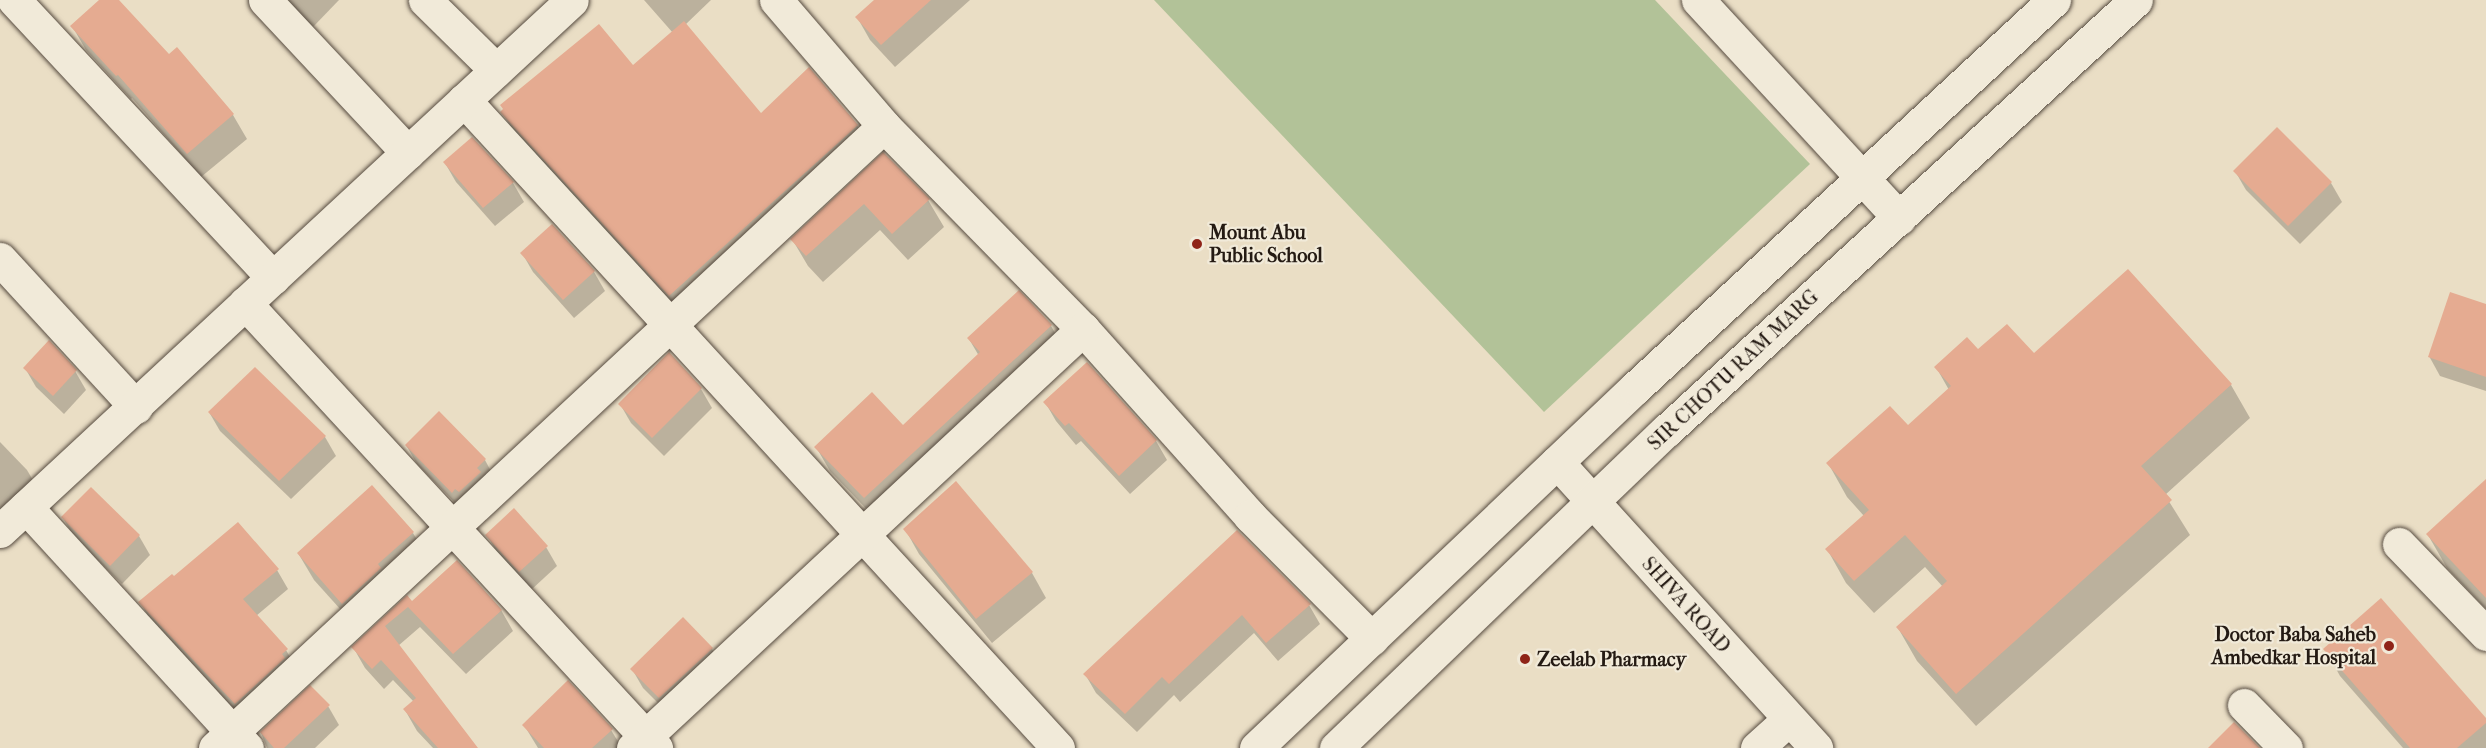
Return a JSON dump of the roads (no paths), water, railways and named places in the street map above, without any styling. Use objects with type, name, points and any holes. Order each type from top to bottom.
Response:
[{"type":"street","points":[[14,0],[273,278]]},
{"type":"street","points":[[265,0],[408,153]]},
{"type":"street","points":[[425,0],[496,70]]},
{"type":"street","points":[[0,531],[572,0]]},
{"type":"street","points":[[776,0],[884,126],[1083,329],[1250,516],[1372,639]]},
{"type":"street","points":[[1698,0],[1899,218]]},
{"type":"street","points":[[1256,748],[1557,462],[2054,0]]},
{"type":"street","name":"SIR CHOTU RAM MARG","points":[[1336,748],[1592,501],[2136,0]]},
{"type":"street","points":[[464,100],[672,324],[1058,748]]},
{"type":"street","points":[[26,507],[231,743],[453,527],[884,126]]},
{"type":"street","points":[[0,259],[136,407]]},
{"type":"street","points":[[245,303],[453,527],[645,744],[862,534],[1083,329]]},
{"type":"street","name":"SHIVA ROAD","points":[[1557,462],[1816,748]]},
{"type":"street","points":[[2399,544],[2486,634]]},
{"type":"street","points":[[2244,705],[2286,748]]},
{"type":"street","points":[[1757,748],[1789,719]]},
{"type":"place","name":"Mount Abu Public School","points":[[1197,244]]},
{"type":"place","name":"Doctor Baba Saheb Ambedkar Hospital","points":[[2389,646]]},
{"type":"place","name":"Zeelab Pharmacy","points":[[1525,659]]}]
